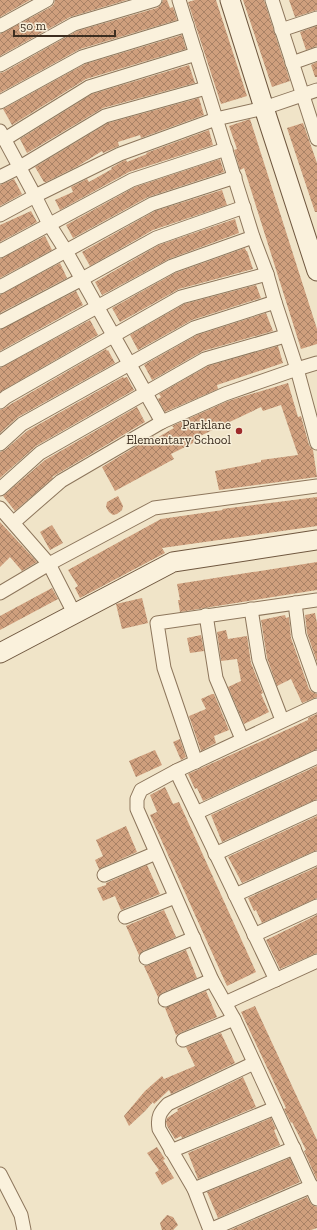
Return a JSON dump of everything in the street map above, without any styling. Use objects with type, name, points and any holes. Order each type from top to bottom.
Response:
[{"type":"street","points":[[0,26],[47,0]]},
{"type":"street","points":[[0,65],[74,24],[155,0]]},
{"type":"street","points":[[179,0],[253,237],[267,274],[285,336],[297,369],[317,442]]},
{"type":"street","points":[[230,0],[317,271]]},
{"type":"street","points":[[272,0],[317,139]]},
{"type":"street","points":[[282,30],[317,18]]},
{"type":"street","points":[[0,102],[82,57],[187,25]]},
{"type":"street","points":[[162,422],[98,307],[49,224],[2,135],[89,87],[196,54]]},
{"type":"street","points":[[292,63],[317,54]]},
{"type":"street","points":[[0,177],[20,167],[105,116],[206,88]]},
{"type":"street","points":[[0,215],[120,154],[216,119],[264,108],[317,90]]},
{"type":"street","points":[[0,250],[132,180],[226,149]]},
{"type":"street","points":[[0,287],[152,204],[235,177]]},
{"type":"street","points":[[0,322],[156,238],[244,207]]},
{"type":"street","points":[[0,360],[172,266],[253,237]]},
{"type":"street","points":[[0,402],[6,397],[113,335],[182,297],[267,274]]},
{"type":"street","points":[[0,444],[22,424],[194,328],[275,302]]},
{"type":"street","points":[[0,489],[40,453],[205,359],[285,336]]},
{"type":"street","points":[[14,522],[61,481],[162,422],[225,394],[297,369],[317,364]]},
{"type":"street","points":[[2,588],[154,508],[317,486]]},
{"type":"street","points":[[0,508],[14,522],[49,564],[74,614]]},
{"type":"street","points":[[0,653],[172,562],[317,540]]},
{"type":"street","points":[[196,762],[164,668],[157,623],[317,600]]},
{"type":"street","points":[[295,603],[299,635],[317,686]]},
{"type":"street","points":[[251,609],[258,660],[282,720]]},
{"type":"street","points":[[206,615],[216,678],[242,739]]},
{"type":"street","points":[[317,705],[282,720],[176,771],[141,790],[137,799],[137,809],[212,980],[234,1019],[317,1199]]},
{"type":"street","points":[[196,813],[317,757]]},
{"type":"street","points":[[176,771],[276,980]]},
{"type":"street","points":[[215,854],[317,807]]},
{"type":"street","points":[[104,875],[156,853]]},
{"type":"street","points":[[235,895],[317,858]]},
{"type":"street","points":[[125,916],[175,897]]},
{"type":"street","points":[[254,935],[317,906]]},
{"type":"street","points":[[146,958],[194,938]]},
{"type":"street","points":[[225,1003],[317,961]]},
{"type":"street","points":[[165,1000],[212,980]]},
{"type":"street","points":[[183,1040],[234,1019]]},
{"type":"street","points":[[254,1063],[168,1104],[161,1111],[158,1121],[159,1129],[194,1189],[210,1230],[312,1186]]},
{"type":"street","points":[[171,1150],[275,1108]]},
{"type":"street","points":[[194,1189],[294,1148]]},
{"type":"street","points":[[0,1174],[20,1211],[23,1230],[29,1230]]},
{"type":"building","points":[[0,0],[30,0],[0,17]]},
{"type":"building","points":[[55,0],[127,0],[70,17],[0,56],[0,34],[51,7]]},
{"type":"building","points":[[163,0],[167,0],[170,8],[173,7],[177,20],[80,49],[0,93],[0,73],[77,31],[157,8],[161,5]]},
{"type":"building","points":[[195,0],[216,0],[247,96],[221,104],[188,2]]},
{"type":"building","points":[[243,0],[264,0],[290,81],[272,87]]},
{"type":"building","points":[[289,0],[317,0],[317,10],[295,17]]},
{"type":"building","points":[[317,26],[317,46],[306,50],[300,32]]},
{"type":"building","points":[[182,35],[186,49],[86,79],[12,125],[3,109],[85,64]]},
{"type":"building","points":[[317,62],[317,77],[315,77],[311,65]]},
{"type":"building","points":[[189,65],[195,83],[103,108],[27,153],[20,139],[92,94]]},
{"type":"building","points":[[199,98],[204,115],[141,138],[140,135],[118,142],[119,146],[103,153],[102,151],[78,166],[46,182],[44,182],[35,167],[108,123]]},
{"type":"building","points":[[250,119],[317,329],[317,344],[301,349],[244,168],[240,170],[234,150],[237,149],[229,126]]},
{"type":"building","points":[[303,123],[317,163],[317,212],[315,212],[287,128]]},
{"type":"building","points":[[209,130],[213,145],[129,172],[60,210],[55,200],[73,192],[71,187],[87,179],[89,182],[123,161],[126,160],[127,162],[147,154],[146,153]]},
{"type":"building","points":[[220,159],[224,172],[148,197],[73,238],[66,225],[135,187]]},
{"type":"building","points":[[14,179],[22,194],[0,206],[0,185]]},
{"type":"building","points":[[222,190],[227,205],[153,230],[90,266],[82,252],[155,211]]},
{"type":"building","points":[[31,211],[37,222],[0,242],[0,225]]},
{"type":"building","points":[[235,219],[239,233],[169,259],[102,295],[95,282],[159,245]]},
{"type":"building","points":[[45,236],[52,250],[0,278],[0,259]]},
{"type":"building","points":[[245,248],[253,269],[179,289],[120,322],[112,308],[175,273]]},
{"type":"building","points":[[60,263],[67,278],[0,313],[0,295]]},
{"type":"building","points":[[256,285],[261,298],[192,320],[138,350],[130,335],[184,304]]},
{"type":"building","points":[[76,291],[83,305],[0,351],[0,330]]},
{"type":"building","points":[[266,313],[273,331],[203,351],[152,380],[144,365],[197,335]]},
{"type":"building","points":[[90,320],[98,335],[0,392],[0,368]]},
{"type":"building","points":[[278,346],[283,363],[217,385],[218,389],[165,412],[158,399],[161,397],[159,394],[208,366]]},
{"type":"building","points":[[106,349],[115,363],[18,417],[0,433],[0,410]]},
{"type":"building","points":[[123,377],[127,377],[134,390],[36,446],[0,478],[0,452],[5,450],[27,431]]},
{"type":"building","points":[[288,383],[298,417],[301,416],[309,445],[313,450],[317,477],[219,490],[215,471],[261,462],[261,460],[298,455],[281,405],[263,411],[261,407],[200,436],[201,439],[171,454],[174,459],[115,491],[102,467],[153,436],[155,439],[174,428],[172,426],[228,401]]},
{"type":"building","points":[[137,407],[145,422],[52,477],[53,478],[15,511],[3,496],[45,460]]},
{"type":"building","points":[[118,496],[123,506],[122,510],[113,515],[106,507],[107,502]]},
{"type":"building","points":[[317,497],[317,526],[162,548],[165,553],[80,598],[75,588],[78,586],[68,570],[161,519],[223,510],[222,509]]},
{"type":"building","points":[[0,522],[37,562],[22,571],[10,557],[0,567]]},
{"type":"building","points":[[52,525],[63,543],[50,550],[40,532]]},
{"type":"building","points":[[317,562],[317,590],[180,612],[178,600],[180,600],[177,584]]},
{"type":"building","points":[[52,588],[58,599],[0,630],[0,616]]},
{"type":"building","points":[[142,598],[148,623],[122,629],[116,604]]},
{"type":"building","points":[[315,613],[317,623],[317,662],[307,633],[305,615]]},
{"type":"building","points":[[285,615],[286,618],[289,617],[291,638],[309,689],[317,694],[317,697],[302,703],[291,679],[277,686],[267,658],[261,620]]},
{"type":"building","points":[[226,630],[228,639],[247,636],[251,663],[263,693],[261,694],[269,712],[244,724],[228,687],[241,681],[237,659],[221,661],[217,632]]},
{"type":"building","points":[[201,635],[204,651],[190,653],[187,638]]},
{"type":"building","points":[[214,694],[229,730],[214,736],[216,743],[201,751],[189,716],[206,709],[201,699]]},
{"type":"building","points":[[317,714],[317,749],[203,801],[188,774],[308,720],[308,718]]},
{"type":"building","points":[[180,739],[186,757],[181,760],[173,742]]},
{"type":"building","points":[[155,750],[162,765],[136,777],[129,761]]},
{"type":"building","points":[[317,766],[317,799],[222,842],[211,815]]},
{"type":"building","points":[[165,787],[173,804],[179,802],[256,972],[227,986],[150,815],[157,812],[150,795]]},
{"type":"building","points":[[317,816],[317,850],[242,883],[228,857]]},
{"type":"building","points":[[126,826],[137,852],[99,869],[95,860],[103,856],[96,840]]},
{"type":"building","points":[[147,865],[160,894],[121,910],[115,896],[103,901],[97,888]]},
{"type":"building","points":[[317,867],[317,898],[262,923],[248,898]]},
{"type":"building","points":[[164,910],[176,937],[143,951],[139,955],[126,926]]},
{"type":"building","points":[[317,915],[317,953],[280,969],[266,940]]},
{"type":"building","points":[[186,950],[197,978],[162,993],[158,997],[144,966]]},
{"type":"building","points":[[206,991],[217,1017],[176,1035],[165,1008]]},
{"type":"building","points":[[255,1006],[317,1140],[317,1180],[304,1151],[306,1150],[284,1109],[286,1108],[241,1012]]},
{"type":"building","points":[[221,1033],[235,1063],[171,1094],[169,1090],[154,1104],[153,1102],[129,1126],[124,1116],[145,1091],[162,1076],[164,1079],[195,1066],[186,1047]]},
{"type":"building","points":[[243,1077],[256,1107],[182,1138],[181,1136],[175,1139],[167,1126],[167,1118],[178,1111],[177,1109]]},
{"type":"building","points":[[271,1118],[276,1129],[274,1130],[280,1145],[198,1179],[188,1153]]},
{"type":"building","points":[[157,1147],[165,1159],[163,1160],[174,1178],[162,1185],[155,1173],[159,1170],[147,1153]]},
{"type":"building","points":[[290,1158],[300,1182],[218,1218],[207,1192]]},
{"type":"building","points":[[307,1197],[312,1205],[317,1207],[317,1228],[311,1230],[230,1230]]},
{"type":"building","points":[[167,1215],[173,1217],[178,1225],[173,1230],[162,1230],[160,1223]]},
{"type":"place","name":"Parklane Elementary School","points":[[239,431]]}]
